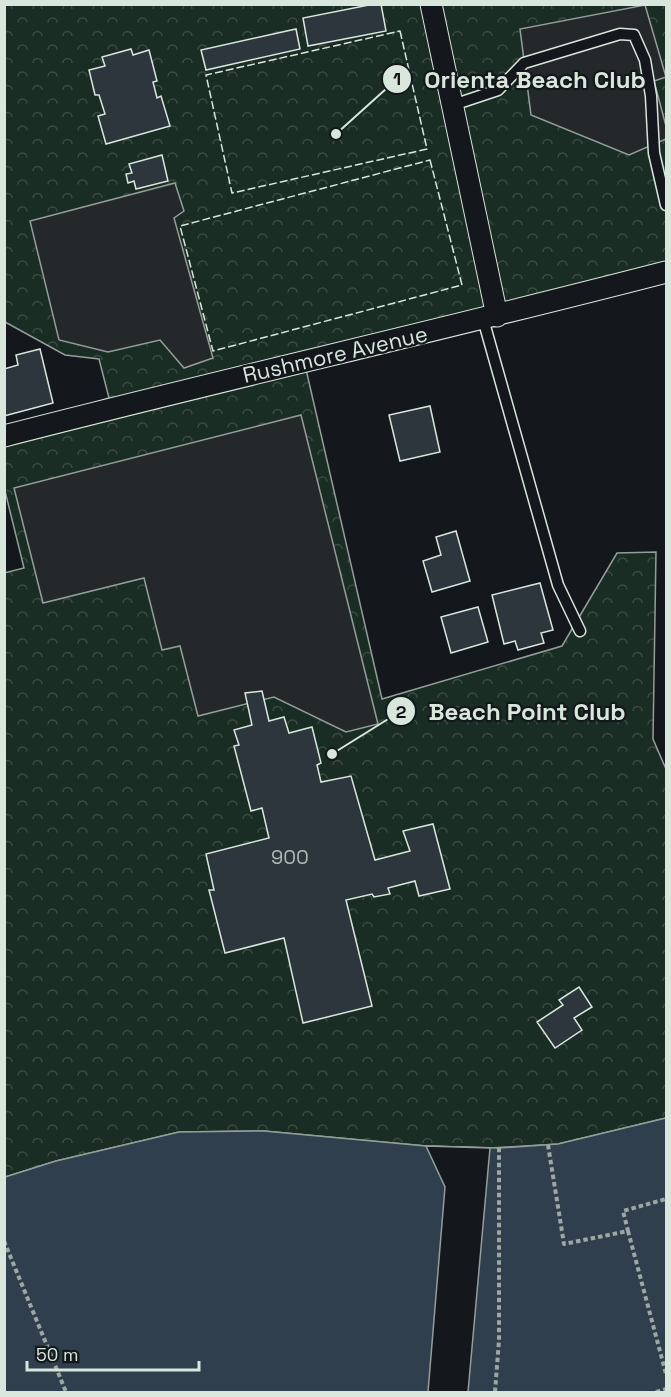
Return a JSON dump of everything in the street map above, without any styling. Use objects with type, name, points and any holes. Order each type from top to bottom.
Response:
[{"type":"street","points":[[431,4],[453,105],[490,317]]},
{"type":"street","name":"Rushmore Avenue","points":[[4,436],[192,387],[490,317],[666,272]]},
{"type":"lane","points":[[453,105],[498,90],[524,63],[620,34],[634,35],[645,60],[651,96],[654,153],[666,205]]},
{"type":"lane","points":[[490,317],[558,585],[580,632]]},
{"type":"path","points":[[548,1145],[564,1244],[627,1231]]},
{"type":"path","points":[[495,1392],[499,1340],[499,1148]]},
{"type":"path","points":[[666,1199],[622,1211],[666,1374]]},
{"type":"path","points":[[4,1241],[66,1392]]},
{"type":"path","points":[[656,1392],[666,1389]]},
{"type":"green space","points":[[5,5],[666,5],[666,264],[302,352],[382,699],[562,646],[617,553],[656,552],[653,739],[666,769],[666,1118],[558,1144],[490,1148],[426,1146],[264,1131],[179,1132],[56,1161],[5,1177],[4,573],[24,568],[5,491],[5,431],[109,398],[99,359],[65,355],[5,322]]},
{"type":"shaded area","points":[[645,5],[666,77],[654,81],[666,126],[666,139],[629,155],[531,115],[520,29]]},
{"type":"shaded area","points":[[175,183],[184,211],[174,218],[213,358],[184,368],[160,340],[108,352],[59,340],[30,221]]},
{"type":"shaded area","points":[[301,415],[378,724],[346,732],[274,697],[198,716],[180,646],[162,650],[144,578],[43,603],[14,488]]},
{"type":"water","points":[[666,1118],[666,1392],[5,1392],[5,1177],[56,1161],[179,1132],[264,1131],[426,1146],[499,1148],[558,1144]]},
{"type":"pier","points":[[426,1146],[490,1148],[468,1392],[428,1392],[445,1187]]},
{"type":"building","points":[[381,4],[386,31],[308,46],[303,18]]},
{"type":"building","points":[[296,29],[300,49],[206,70],[201,50]]},
{"type":"building","points":[[131,49],[133,55],[149,50],[157,81],[153,82],[157,98],[161,96],[170,126],[106,144],[98,116],[105,114],[99,95],[95,95],[89,70],[105,66],[102,57]]},
{"type":"building","points":[[162,155],[168,181],[136,189],[134,181],[128,183],[126,174],[132,173],[129,164]]},
{"type":"building","points":[[40,349],[53,403],[4,416],[4,369],[18,365],[16,355]]},
{"type":"building","points":[[430,406],[440,452],[400,461],[389,415]]},
{"type":"building","points":[[456,531],[470,581],[432,592],[423,561],[441,555],[436,537]]},
{"type":"building","points":[[540,583],[553,630],[541,633],[544,643],[518,650],[515,641],[504,644],[492,595]]},
{"type":"building","points":[[478,607],[488,642],[451,653],[441,617]]},
{"type":"building","points":[[262,691],[269,721],[284,717],[289,733],[312,727],[321,763],[317,765],[321,782],[351,776],[375,860],[410,851],[403,831],[433,824],[450,889],[419,896],[415,881],[388,888],[390,894],[374,897],[372,894],[346,900],[372,1006],[303,1023],[284,938],[225,953],[209,890],[214,890],[206,854],[269,838],[262,808],[251,811],[234,746],[239,745],[234,730],[252,725],[245,693]]},
{"type":"building","points":[[579,987],[592,1007],[574,1018],[582,1030],[555,1048],[537,1022],[563,1005],[559,1000]]},
{"type":"fence","points":[[400,31],[427,149],[232,193],[206,75],[400,31]]},
{"type":"fence","points":[[430,160],[462,285],[213,351],[180,226],[430,160]]},
{"type":"place","name":"Orienta Beach Club","points":[[336,134]]},
{"type":"place","name":"Beach Point Club","points":[[332,754]]}]
